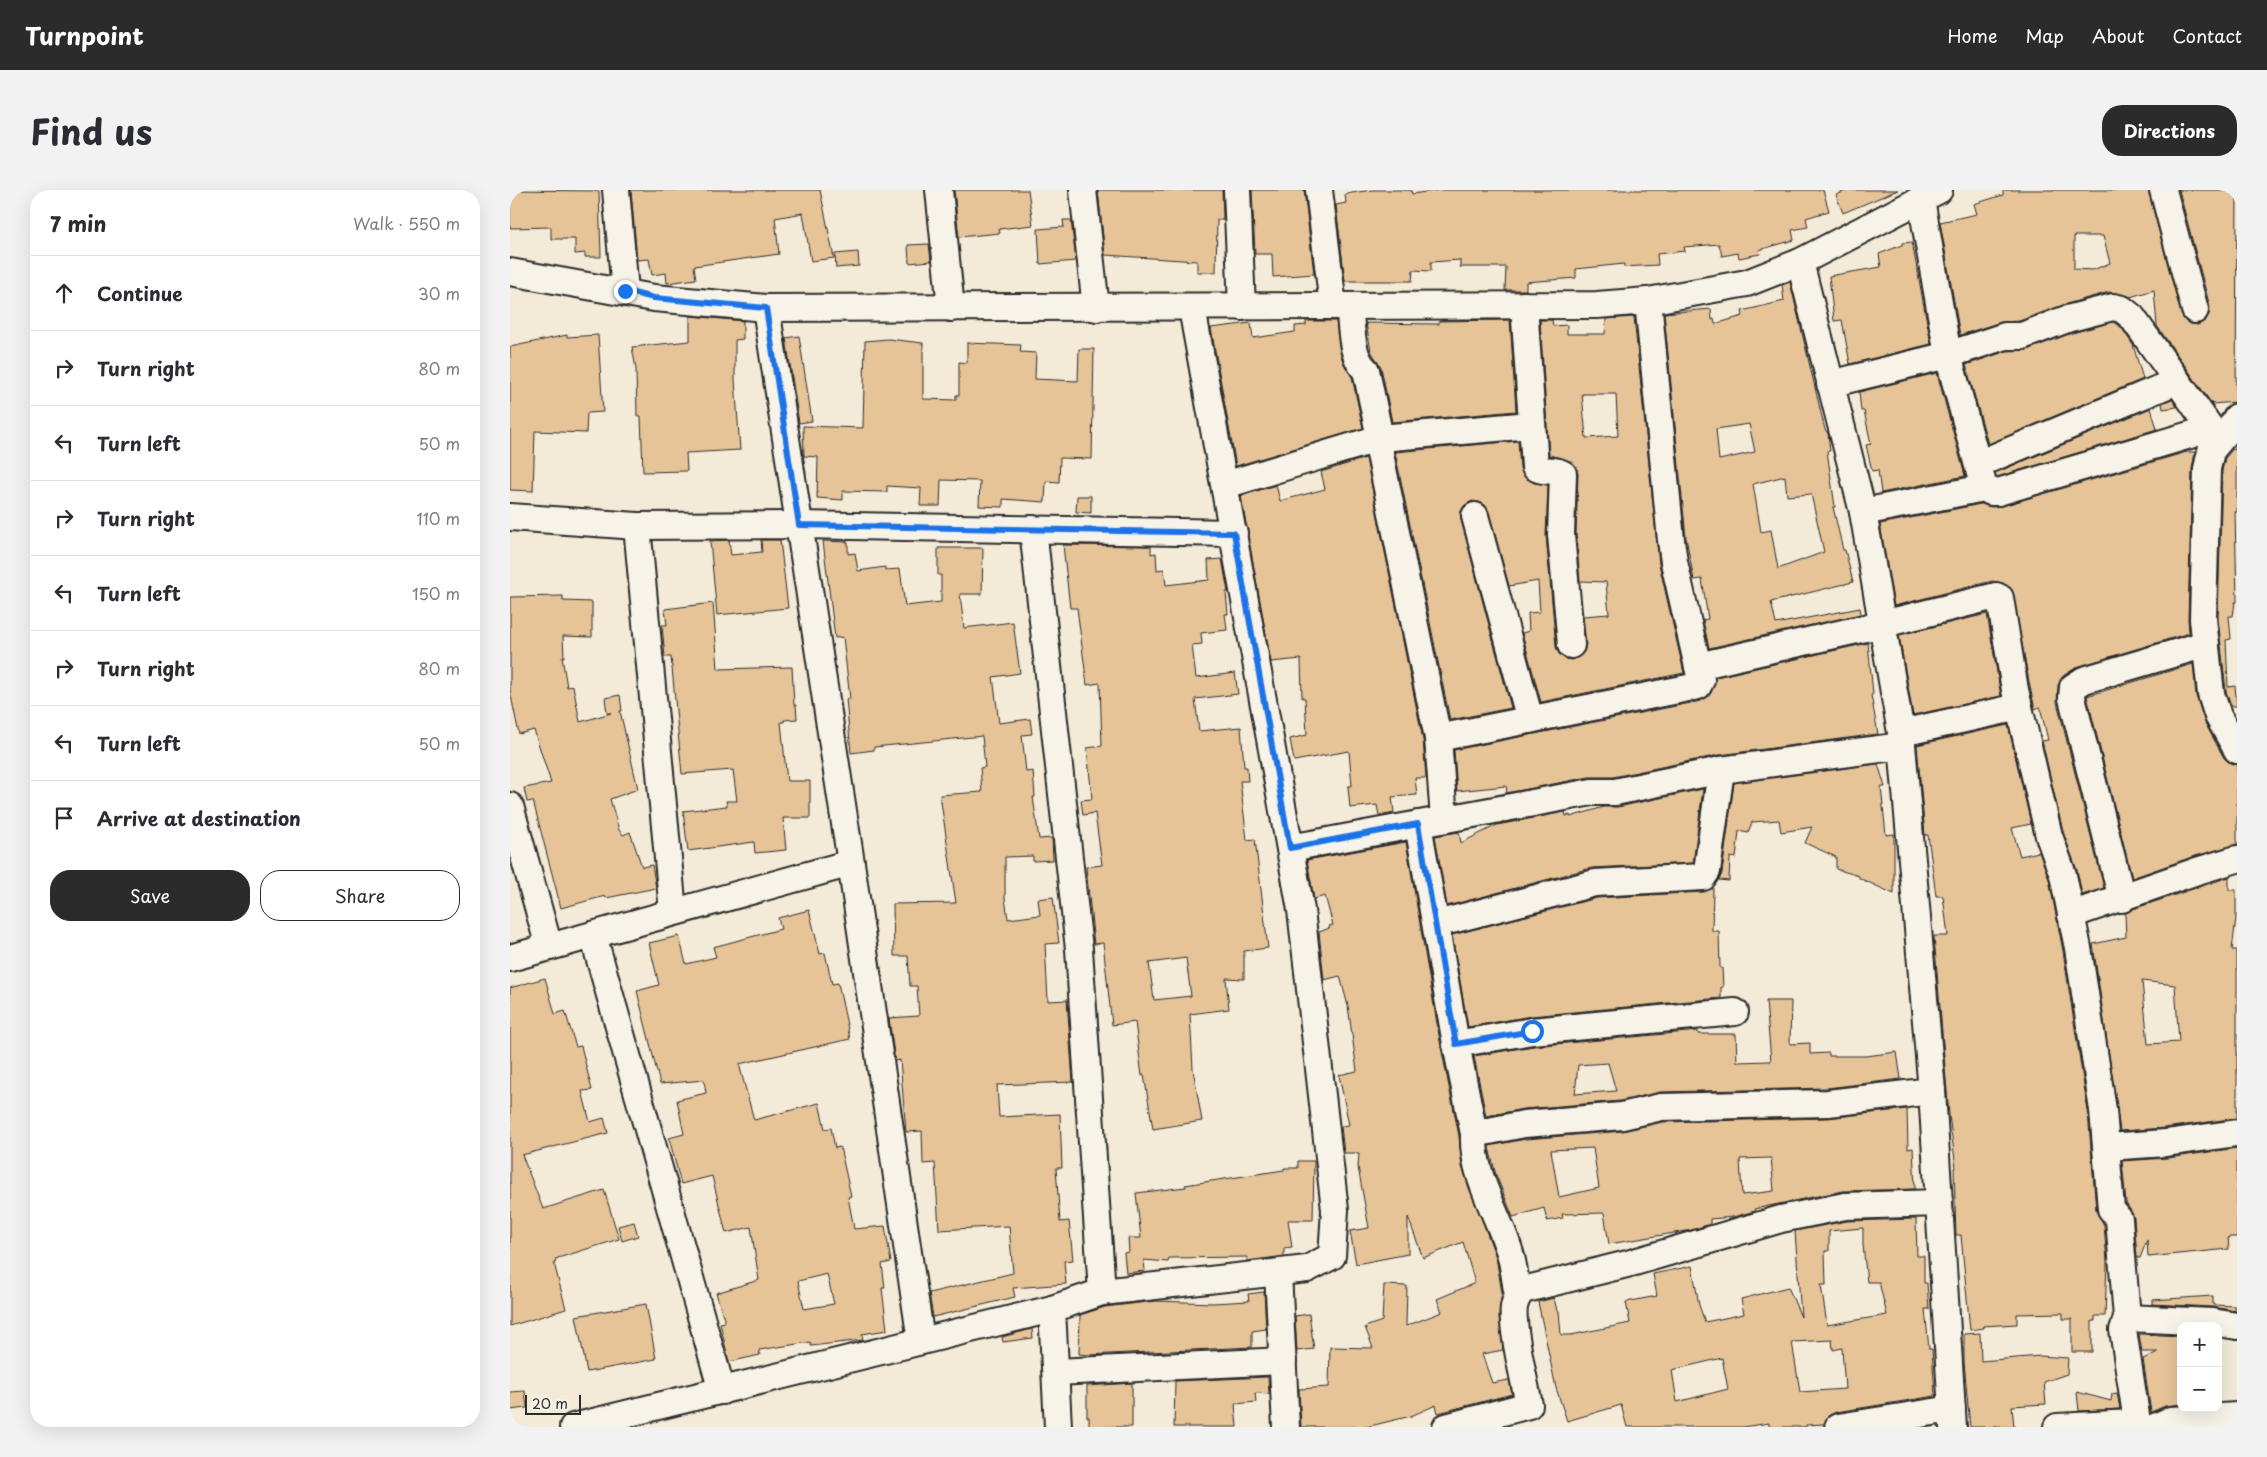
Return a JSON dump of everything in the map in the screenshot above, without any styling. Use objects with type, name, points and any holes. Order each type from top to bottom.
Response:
[{"type":"street","points":[[616,190],[625,291]]},
{"type":"street","points":[[940,190],[951,308]]},
{"type":"street","points":[[1083,190],[1096,308]]},
{"type":"street","points":[[1237,190],[1242,307]]},
{"type":"street","points":[[1319,190],[1341,306],[1359,364],[1366,370],[1380,438],[1380,454],[1438,738],[1444,819]]},
{"type":"street","points":[[2163,190],[2194,310]]},
{"type":"street","points":[[510,272],[625,291],[654,298],[766,308],[1192,308],[1597,305],[1648,301],[1747,283],[1800,262],[1934,192],[1948,355],[1981,476],[1991,492],[1998,492],[2214,434],[2231,427],[2237,417]]},
{"type":"street","points":[[1800,262],[1863,512],[1902,740],[1932,1090],[1953,1418],[1838,1427]]},
{"type":"street","points":[[1438,738],[1698,686],[1701,680],[1671,540],[1648,301]]},
{"type":"street","points":[[1524,305],[1535,467],[1563,474],[1561,535],[1571,646]]},
{"type":"street","points":[[766,308],[851,863],[921,1341]]},
{"type":"street","points":[[573,1427],[1052,1309],[1102,1292],[1307,1269],[1332,1256],[1335,1210],[1301,910],[1192,308]]},
{"type":"street","points":[[1830,384],[1948,355],[2005,336],[2022,336],[2067,318],[2113,308],[2122,309],[2132,317],[2214,434],[2207,469],[2203,610],[2211,694],[2218,716],[2237,750]]},
{"type":"street","points":[[1863,512],[1981,476],[2176,381]]},
{"type":"street","points":[[1225,485],[1380,438],[1531,425]]},
{"type":"street","points":[[1475,516],[1530,720]]},
{"type":"street","points":[[510,517],[637,526],[799,525],[1234,533]]},
{"type":"street","points":[[637,526],[673,912]]},
{"type":"street","points":[[1033,530],[1079,949],[1102,1292]]},
{"type":"street","points":[[1698,666],[1998,596],[2019,707],[2049,836],[2063,875],[2078,948],[2106,1146],[2111,1209],[2119,1219],[2127,1318],[2123,1330],[2136,1415],[2142,1426]]},
{"type":"street","points":[[2122,899],[2072,698],[2073,687],[2084,680],[2206,644]]},
{"type":"street","points":[[1290,848],[1592,792],[1615,792],[1720,770],[1902,740],[2019,707]]},
{"type":"street","points":[[1436,924],[1595,883],[1704,876],[1707,871],[1720,770]]},
{"type":"street","points":[[510,806],[549,947]]},
{"type":"street","points":[[1418,824],[1456,1044],[1474,1134],[1477,1166],[1510,1253],[1518,1295],[1514,1309],[1515,1325],[1529,1405],[1522,1417],[1446,1427]]},
{"type":"street","points":[[2071,915],[2237,859]]},
{"type":"street","points":[[510,958],[851,863]]},
{"type":"street","points":[[593,935],[722,1391]]},
{"type":"street","points":[[1456,1044],[1532,1031],[1735,1012]]},
{"type":"street","points":[[1474,1134],[1524,1124],[1622,1116],[1660,1107],[1828,1102],[1932,1090]]},
{"type":"street","points":[[2106,1146],[2166,1143],[2237,1133]]},
{"type":"street","points":[[1518,1295],[1523,1290],[1631,1263],[1781,1218],[1846,1206],[1939,1203]]},
{"type":"street","points":[[1278,1273],[1286,1427]]},
{"type":"street","points":[[1052,1309],[1058,1427]]},
{"type":"street","points":[[2127,1318],[2212,1322],[2237,1326]]},
{"type":"street","points":[[1056,1372],[1283,1361]]},
{"type":"street","points":[[2057,1427],[2142,1426],[2171,1420],[2237,1416]]},
{"type":"building","points":[[510,190],[599,191],[601,257],[585,257],[585,253],[575,254],[575,239],[551,239],[551,227],[510,228]]},
{"type":"building","points":[[631,190],[820,190],[834,258],[811,261],[803,213],[775,218],[779,254],[694,266],[696,279],[667,283],[666,273],[652,275],[649,259],[637,260]]},
{"type":"building","points":[[954,190],[1028,190],[1033,225],[999,229],[1000,233],[959,237]]},
{"type":"building","points":[[1098,190],[1222,190],[1223,220],[1217,220],[1216,272],[1197,272],[1197,261],[1105,255]]},
{"type":"building","points":[[1252,190],[1304,190],[1314,274],[1273,277],[1272,254],[1255,254]]},
{"type":"building","points":[[1372,190],[1411,190],[1412,194],[1439,190],[1823,190],[1829,211],[1806,218],[1808,227],[1792,230],[1794,240],[1759,250],[1760,254],[1739,258],[1738,253],[1722,256],[1719,244],[1684,247],[1685,251],[1657,254],[1658,265],[1624,267],[1624,264],[1576,269],[1576,278],[1526,282],[1526,290],[1505,290],[1506,267],[1460,267],[1460,260],[1431,262],[1431,271],[1413,270],[1412,281],[1345,281],[1336,205],[1346,203],[1345,194]]},
{"type":"building","points":[[1848,190],[1898,190],[1843,213],[1836,195]]},
{"type":"building","points":[[2003,190],[2148,190],[2181,314],[2185,321],[2198,325],[2206,320],[2210,307],[2179,190],[2237,190],[2236,402],[2212,404],[2157,326],[2154,290],[2130,297],[2109,292],[2063,305],[2019,321],[2001,322],[1960,335],[1940,222],[1977,214],[1974,204],[2003,195]],"holes":[[[2074,236],[2103,236],[2110,263],[2093,270],[2074,269]]]},
{"type":"building","points":[[1063,220],[1071,220],[1076,261],[1040,264],[1038,229],[1064,227]]},
{"type":"building","points":[[1912,242],[1931,344],[1850,364],[1842,320],[1834,321],[1829,276],[1881,267],[1879,254],[1902,245],[1902,243]]},
{"type":"building","points":[[929,244],[931,261],[909,263],[908,245]]},
{"type":"building","points":[[858,252],[859,266],[836,268],[835,254]]},
{"type":"building","points":[[1790,282],[1825,430],[1828,433],[1830,451],[1827,451],[1835,507],[1833,507],[1853,582],[1771,602],[1776,624],[1860,608],[1861,614],[1709,648],[1703,620],[1708,619],[1702,579],[1694,580],[1686,538],[1664,313],[1711,309],[1712,320],[1714,319],[1715,324],[1743,316],[1742,311],[1784,301],[1782,285]],"holes":[[[1749,424],[1755,452],[1719,460],[1716,429]],[[1785,476],[1787,496],[1811,494],[1824,552],[1778,569],[1771,530],[1761,532],[1753,484]]]},
{"type":"building","points":[[690,316],[743,321],[743,339],[735,340],[735,380],[740,450],[686,453],[687,471],[643,472],[641,416],[637,416],[636,369],[632,347],[690,341]]},
{"type":"building","points":[[1634,317],[1659,564],[1684,673],[1541,702],[1522,633],[1529,631],[1528,613],[1540,612],[1538,581],[1509,586],[1489,512],[1485,505],[1472,501],[1464,506],[1460,513],[1461,520],[1511,708],[1450,720],[1395,452],[1518,441],[1520,468],[1523,475],[1534,483],[1548,485],[1546,536],[1556,647],[1559,654],[1565,659],[1572,660],[1579,657],[1584,652],[1586,644],[1583,616],[1609,614],[1606,582],[1580,581],[1576,535],[1578,474],[1576,466],[1570,461],[1549,455],[1540,320],[1552,320],[1553,326],[1567,325],[1567,334],[1605,334],[1606,319]],"holes":[[[1582,394],[1616,394],[1618,436],[1586,438]]]},
{"type":"building","points":[[1510,320],[1516,411],[1392,422],[1381,367],[1371,351],[1366,323],[1439,324],[1439,321]]},
{"type":"building","points":[[1306,321],[1336,321],[1340,352],[1344,364],[1352,377],[1363,428],[1236,466],[1211,328],[1251,323],[1253,338],[1295,332],[1295,326],[1306,325]]},
{"type":"building","points":[[2113,322],[2121,327],[2133,345],[2143,379],[1988,444],[1966,365],[2007,351],[2027,350],[2072,333]]},
{"type":"building","points":[[567,335],[567,337],[598,335],[603,412],[587,413],[586,433],[535,431],[533,491],[510,490],[510,347]]},
{"type":"building","points":[[799,336],[812,421],[799,423],[786,338]]},
{"type":"building","points":[[888,339],[923,343],[923,399],[956,400],[956,395],[959,395],[959,362],[967,363],[967,343],[1021,345],[1020,352],[1036,353],[1035,379],[1078,381],[1079,349],[1094,349],[1092,459],[1060,458],[1059,482],[1046,481],[1045,502],[1003,499],[1003,507],[979,506],[980,481],[941,480],[940,506],[920,506],[921,488],[887,486],[887,492],[843,491],[843,500],[817,498],[818,457],[804,456],[803,426],[863,428],[865,341]]},
{"type":"building","points":[[1937,373],[1965,476],[1881,493],[1878,470],[1872,471],[1866,445],[1871,444],[1864,411],[1861,411],[1859,392]]},
{"type":"building","points":[[2172,399],[2177,407],[2163,409],[2162,403]]},
{"type":"building","points":[[2151,408],[2157,429],[1997,477],[1995,473]]},
{"type":"building","points":[[2233,449],[2237,450],[2237,512],[2235,512],[2237,602],[2235,602],[2233,616],[2229,616],[2231,639],[2226,640],[2228,687],[2235,686],[2237,706],[2231,706],[2226,691],[2218,618],[2222,471],[2225,458]]},
{"type":"building","points":[[2187,452],[2195,452],[2192,469],[2189,633],[2080,666],[2065,675],[2058,685],[2057,702],[2104,888],[2082,895],[2077,870],[2063,832],[2042,741],[2048,740],[2040,707],[2035,709],[2012,590],[2003,583],[1992,581],[1894,606],[1880,524],[1981,504],[1991,507],[2002,506]]},
{"type":"building","points":[[1366,458],[1423,740],[1426,778],[1415,778],[1417,795],[1392,797],[1394,813],[1379,816],[1377,805],[1350,808],[1348,786],[1352,786],[1349,751],[1294,761],[1290,739],[1307,735],[1305,698],[1302,698],[1301,659],[1271,662],[1241,496],[1276,485],[1280,501],[1325,489],[1321,472]]},
{"type":"building","points":[[1077,496],[1091,496],[1091,513],[1076,512]]},
{"type":"building","points":[[729,540],[731,555],[762,552],[761,540],[780,540],[788,608],[717,615],[710,541]]},
{"type":"building","points":[[823,541],[848,542],[848,554],[855,553],[858,571],[885,567],[885,570],[900,569],[905,606],[941,602],[938,548],[983,548],[982,594],[960,594],[964,628],[1013,622],[1020,673],[993,677],[999,723],[1030,719],[1032,734],[1022,735],[1026,772],[1033,771],[1035,797],[1033,797],[1039,839],[1052,838],[1053,860],[1033,861],[1033,856],[1005,857],[1005,898],[1008,919],[1040,915],[1038,899],[1053,897],[1059,943],[1045,944],[1048,1001],[1067,1000],[1073,1082],[997,1085],[999,1117],[1060,1114],[1062,1168],[1056,1168],[1060,1222],[1069,1221],[1073,1260],[1064,1261],[1066,1284],[1013,1288],[1015,1297],[933,1317],[929,1293],[1013,1273],[1009,1226],[939,1230],[935,1163],[923,1164],[922,1131],[906,1132],[900,1060],[895,1061],[889,1018],[919,1016],[917,986],[910,986],[908,956],[894,956],[893,904],[956,903],[940,795],[982,792],[980,768],[985,767],[982,736],[874,747],[874,750],[851,753],[846,699],[850,699],[843,637],[835,638]]},
{"type":"building","points":[[1063,545],[1151,546],[1151,554],[1156,553],[1157,570],[1164,569],[1166,585],[1209,580],[1208,560],[1222,559],[1228,592],[1226,592],[1228,614],[1225,614],[1227,630],[1201,633],[1202,644],[1192,645],[1196,678],[1235,673],[1238,694],[1195,699],[1199,731],[1241,727],[1244,767],[1247,767],[1248,781],[1240,781],[1247,840],[1255,839],[1268,948],[1244,951],[1244,979],[1226,978],[1229,1009],[1190,1014],[1193,1069],[1202,1121],[1153,1129],[1144,1075],[1142,1076],[1135,1022],[1112,1025],[1103,943],[1094,944],[1086,867],[1102,865],[1095,813],[1083,815],[1081,800],[1092,799],[1087,748],[1102,746],[1100,683],[1087,685],[1077,608],[1070,608]],"holes":[[[1186,958],[1191,996],[1154,1000],[1149,963]]]},
{"type":"building","points":[[563,596],[563,601],[592,602],[592,637],[563,636],[564,657],[562,657],[567,687],[573,686],[580,722],[611,713],[607,713],[605,698],[620,695],[622,711],[620,711],[638,789],[610,799],[619,830],[623,835],[630,832],[642,867],[652,865],[656,888],[606,898],[605,896],[561,908],[533,801],[527,802],[524,788],[551,783],[534,730],[519,734],[510,691],[510,597]]},
{"type":"building","points":[[713,603],[718,669],[792,667],[794,705],[796,705],[797,719],[781,722],[787,781],[810,781],[810,818],[783,818],[786,850],[755,853],[754,842],[688,851],[683,811],[727,806],[726,801],[737,801],[733,770],[682,774],[671,657],[665,657],[662,625],[667,625],[665,609]]},
{"type":"building","points":[[1987,614],[2001,696],[1913,715],[1899,635]]},
{"type":"building","points":[[1868,643],[1873,694],[1871,695],[1878,734],[1719,755],[1613,777],[1589,777],[1507,793],[1506,786],[1457,791],[1454,750],[1701,701],[1711,693],[1716,677]]},
{"type":"building","points":[[2193,664],[2196,696],[2205,723],[2224,758],[2230,763],[2237,765],[2237,844],[2132,878],[2087,696]]},
{"type":"building","points":[[2008,725],[2031,824],[2012,828],[2020,856],[2039,852],[2049,879],[2063,951],[2088,1112],[2096,1210],[2104,1225],[2107,1262],[2105,1316],[2095,1316],[2095,1321],[2092,1321],[2092,1352],[2072,1352],[2072,1319],[2063,1319],[2063,1313],[2017,1314],[2017,1324],[1983,1326],[1984,1328],[1970,1330],[1961,1235],[1956,1235],[1954,1168],[1956,1168],[1949,1115],[1934,936],[1948,936],[1943,896],[1936,896],[1928,835],[1925,835],[1917,745]]},
{"type":"building","points":[[1878,764],[1885,787],[1881,787],[1886,835],[1894,834],[1894,894],[1859,878],[1859,876],[1836,869],[1836,857],[1805,843],[1812,827],[1781,832],[1779,820],[1752,822],[1748,833],[1739,831],[1736,858],[1730,857],[1729,881],[1719,880],[1722,873],[1734,783]]},
{"type":"building","points":[[1703,789],[1693,863],[1591,868],[1447,906],[1435,836],[1459,832],[1461,843],[1497,825],[1565,812],[1566,816],[1570,815],[1570,817],[1604,807],[1618,807]]},
{"type":"building","points":[[1406,842],[1441,1047],[1459,1136],[1462,1167],[1496,1257],[1502,1293],[1499,1316],[1503,1350],[1482,1354],[1492,1383],[1509,1380],[1512,1394],[1438,1413],[1436,1405],[1411,1416],[1366,1427],[1301,1427],[1299,1389],[1329,1387],[1330,1347],[1373,1348],[1365,1327],[1382,1321],[1384,1285],[1407,1286],[1406,1326],[1442,1312],[1437,1299],[1475,1283],[1463,1242],[1423,1258],[1408,1217],[1408,1254],[1356,1264],[1350,1231],[1369,1228],[1358,1167],[1359,1153],[1344,1153],[1341,1126],[1349,1125],[1339,1075],[1357,1071],[1348,1006],[1340,976],[1324,980],[1319,932],[1333,925],[1325,896],[1314,899],[1307,860]]},
{"type":"building","points":[[2229,877],[2229,890],[2236,890],[2236,918],[2232,950],[2237,950],[2237,1118],[2164,1128],[2120,1131],[2093,944],[2126,937],[2125,914],[2133,909]],"holes":[[[2142,981],[2175,985],[2179,1042],[2148,1044]]]},
{"type":"building","points":[[1713,888],[1712,931],[1719,931],[1720,968],[1722,968],[1723,987],[1721,987],[1721,998],[1531,1016],[1468,1027],[1452,935],[1597,898],[1704,892]]},
{"type":"building","points":[[809,910],[820,954],[825,953],[832,984],[838,983],[850,1039],[739,1064],[754,1120],[819,1103],[825,1129],[831,1128],[835,1148],[840,1147],[851,1196],[848,1197],[854,1229],[885,1226],[891,1262],[882,1264],[885,1288],[882,1288],[887,1330],[862,1334],[863,1340],[811,1346],[810,1342],[759,1350],[760,1355],[729,1362],[720,1323],[725,1322],[716,1293],[759,1280],[751,1227],[726,1233],[712,1176],[681,1184],[669,1138],[684,1134],[677,1100],[706,1093],[704,1080],[660,1084],[637,991],[659,985],[649,943],[679,936],[686,964],[716,957],[713,947],[781,929],[778,918]],"holes":[[[827,1274],[834,1304],[804,1309],[798,1281]]]},
{"type":"building","points":[[545,978],[555,1014],[565,1011],[576,1047],[581,1046],[592,1090],[582,1091],[590,1122],[604,1118],[608,1133],[522,1155],[543,1209],[604,1190],[619,1239],[555,1259],[556,1262],[554,1263],[566,1309],[510,1326],[510,988]]},
{"type":"building","points":[[1766,1001],[1791,1001],[1790,1044],[1810,1043],[1810,1054],[1829,1053],[1829,1056],[1866,1056],[1897,1052],[1901,1079],[1827,1088],[1660,1092],[1620,1101],[1523,1109],[1486,1116],[1474,1056],[1534,1046],[1698,1031],[1698,1034],[1736,1034],[1737,1062],[1771,1061]],"holes":[[[1608,1063],[1616,1091],[1575,1094],[1578,1065]]]},
{"type":"building","points":[[1907,1109],[1908,1149],[1913,1148],[1915,1189],[1842,1191],[1754,1209],[1755,1211],[1733,1217],[1710,1219],[1710,1224],[1692,1230],[1609,1244],[1604,1213],[1562,1214],[1563,1218],[1547,1221],[1544,1208],[1513,1217],[1496,1175],[1489,1148],[1489,1146],[1526,1139],[1623,1131],[1663,1122],[1828,1118]],"holes":[[[1593,1148],[1599,1188],[1559,1197],[1551,1150]],[[1771,1158],[1774,1191],[1742,1195],[1740,1159]]]},
{"type":"building","points":[[2237,1148],[2237,1237],[2228,1237],[2229,1249],[2148,1257],[2147,1240],[2140,1258],[2137,1258],[2134,1218],[2126,1203],[2122,1161],[2168,1158]]},
{"type":"building","points":[[1298,1161],[1314,1161],[1313,1220],[1288,1220],[1292,1247],[1284,1248],[1284,1256],[1247,1261],[1247,1257],[1169,1258],[1168,1262],[1144,1260],[1145,1271],[1126,1273],[1124,1253],[1129,1252],[1128,1238],[1141,1238],[1136,1193],[1186,1187],[1185,1185],[1284,1170],[1284,1168],[1298,1168]]},
{"type":"building","points":[[1916,1219],[1917,1256],[1924,1256],[1924,1283],[1927,1283],[1929,1309],[1925,1309],[1929,1349],[1932,1349],[1935,1396],[1836,1412],[1828,1416],[1824,1424],[1806,1425],[1806,1427],[1769,1427],[1769,1423],[1743,1427],[1627,1427],[1621,1405],[1567,1421],[1556,1388],[1538,1302],[1554,1298],[1557,1311],[1559,1311],[1561,1335],[1571,1335],[1630,1323],[1626,1302],[1657,1296],[1653,1274],[1692,1266],[1699,1305],[1705,1322],[1744,1314],[1741,1299],[1788,1287],[1801,1317],[1795,1231],[1847,1221]],"holes":[[[1863,1228],[1867,1282],[1879,1282],[1887,1315],[1827,1325],[1821,1285],[1826,1285],[1825,1251],[1829,1251],[1829,1231]],[[1832,1340],[1833,1350],[1842,1348],[1845,1389],[1800,1392],[1792,1342]],[[1722,1358],[1728,1389],[1677,1402],[1672,1370]]]},
{"type":"building","points":[[634,1222],[638,1236],[622,1241],[618,1226]]},
{"type":"building","points":[[1264,1292],[1266,1329],[1252,1331],[1252,1347],[1079,1354],[1080,1315],[1105,1307],[1156,1301],[1213,1303],[1249,1301],[1248,1294]]},
{"type":"building","points":[[2213,1296],[2213,1305],[2235,1306],[2235,1311],[2213,1307],[2152,1304],[2152,1300]]},
{"type":"building","points":[[646,1304],[656,1359],[587,1372],[576,1316]]},
{"type":"building","points":[[1309,1314],[1314,1349],[1297,1351],[1295,1316]]},
{"type":"building","points":[[1032,1329],[1033,1338],[1003,1342],[1002,1337]]},
{"type":"building","points":[[1980,1333],[1981,1361],[2040,1356],[2068,1358],[2067,1374],[2044,1382],[2046,1404],[2012,1406],[2014,1427],[1970,1427],[1964,1362],[1964,1334]]},
{"type":"building","points":[[2139,1334],[2177,1336],[2177,1404],[2165,1406],[2151,1412],[2143,1359],[2158,1352],[2142,1352]]},
{"type":"building","points":[[1268,1377],[1269,1394],[1255,1393],[1256,1402],[1235,1404],[1237,1427],[1174,1427],[1175,1381]]},
{"type":"building","points":[[1132,1383],[1132,1427],[1089,1427],[1089,1417],[1087,1417],[1087,1386]]},
{"type":"building","points":[[525,1391],[527,1408],[510,1410],[510,1392]]},
{"type":"building","points":[[2077,1392],[2111,1401],[2112,1394],[2117,1393],[2120,1409],[2079,1411]]},
{"type":"route","points":[[625,291],[654,298],[766,308],[799,525],[1234,533],[1290,848],[1418,824],[1456,1044],[1532,1031]]}]
